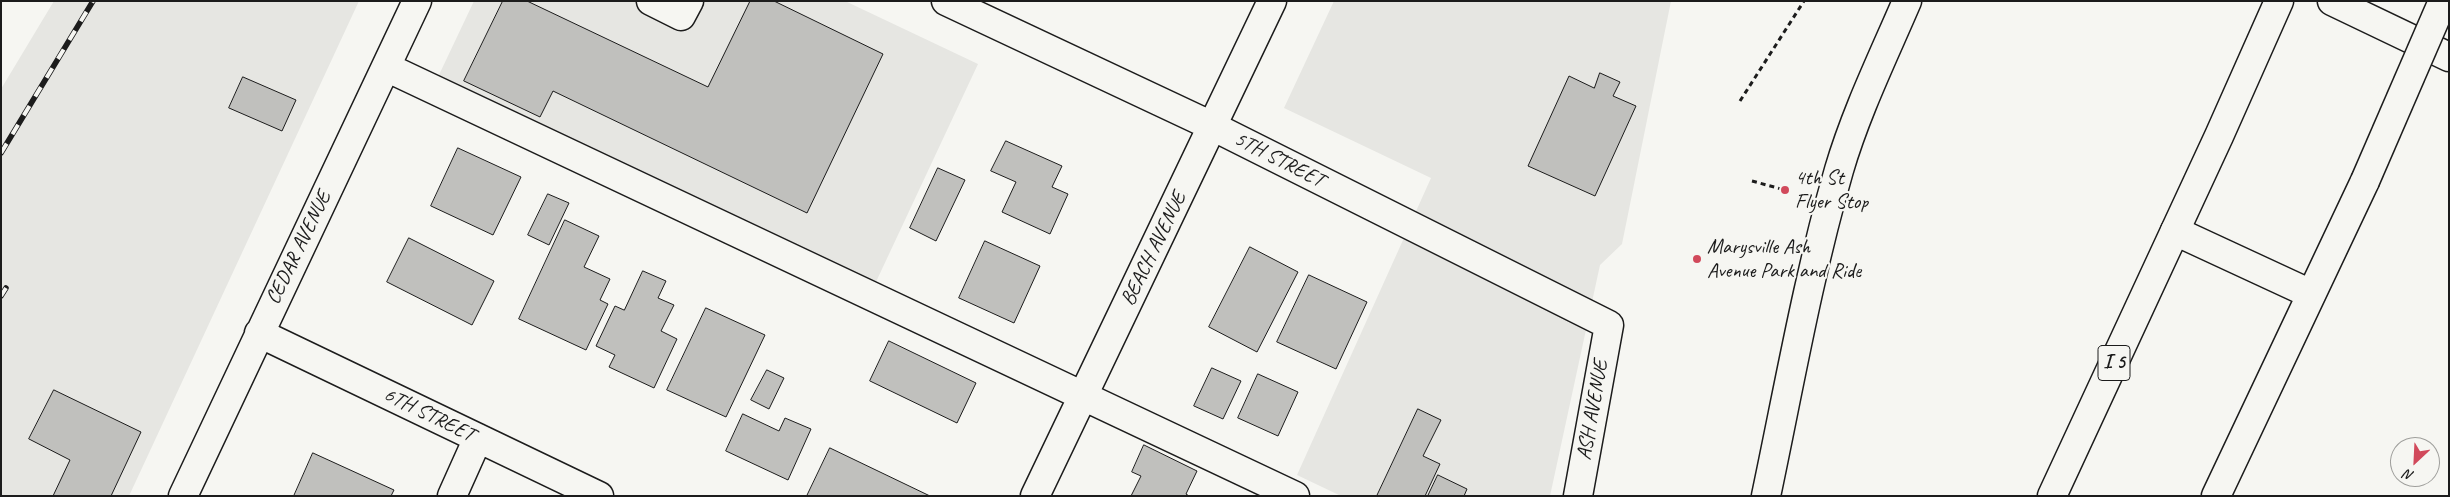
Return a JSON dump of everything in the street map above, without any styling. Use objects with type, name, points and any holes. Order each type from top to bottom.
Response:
[{"type":"main road","name":"CEDAR AVENUE","points":[[183,496],[417,1]]},
{"type":"main road","points":[[651,1],[681,16],[688,1]]},
{"type":"main road","name":"5TH STREET","points":[[946,1],[1212,126],[1609,325]]},
{"type":"main road","name":"BEACH AVENUE","points":[[1035,496],[1272,1]]},
{"type":"main road","points":[[1766,496],[1821,236],[1840,168],[1866,97],[1907,1]]},
{"type":"main road","name":"I 5","points":[[2052,496],[2219,136],[2279,1]]},
{"type":"main road","points":[[2332,1],[2449,57]]},
{"type":"main road","points":[[2216,496],[2365,181],[2443,1]]},
{"type":"main road","points":[[386,67],[1084,394],[1295,496]]},
{"type":"main road","points":[[2175,230],[2311,294]]},
{"type":"main road","name":"ASH AVENUE","points":[[1578,496],[1609,325]]},
{"type":"main road","name":"6TH STREET","points":[[259,333],[599,496]]},
{"type":"main road","points":[[452,496],[478,438]]},
{"type":"path","points":[[1740,101],[1804,1]]},
{"type":"path","points":[[1752,181],[1785,190]]},
{"type":"shaded area","points":[[54,1],[359,1],[129,496],[1,496],[1,89]]},
{"type":"shaded area","points":[[474,1],[845,1],[978,64],[875,284],[438,77]]},
{"type":"shaded area","points":[[1334,1],[1671,1],[1622,244],[1600,265],[1550,496],[1341,496],[1297,475],[1431,178],[1284,108]]},
{"type":"building","points":[[503,1],[527,1],[708,87],[750,1],[774,1],[883,54],[807,213],[553,91],[540,117],[464,81]]},
{"type":"building","points":[[1600,73],[1620,82],[1613,96],[1636,106],[1595,196],[1528,166],[1569,76],[1594,88]]},
{"type":"building","points":[[243,77],[296,100],[282,131],[229,108]]},
{"type":"building","points":[[1006,141],[1062,166],[1052,187],[1068,194],[1050,234],[1002,212],[1016,182],[991,171]]},
{"type":"building","points":[[458,148],[521,177],[493,235],[431,206]]},
{"type":"building","points":[[938,168],[965,180],[936,241],[910,228]]},
{"type":"building","points":[[548,194],[569,203],[549,245],[528,235]]},
{"type":"building","points":[[565,220],[599,236],[584,267],[610,279],[600,300],[608,304],[586,350],[519,319]]},
{"type":"building","points":[[409,238],[494,281],[472,325],[387,282]]},
{"type":"building","points":[[985,241],[1040,266],[1014,323],[959,298]]},
{"type":"building","points":[[1250,247],[1298,272],[1257,352],[1209,327]]},
{"type":"building","points":[[643,271],[666,281],[658,298],[674,305],[661,331],[677,339],[654,388],[609,367],[615,355],[596,346],[615,306],[624,310]]},
{"type":"building","points":[[1309,275],[1367,302],[1336,369],[1277,342]]},
{"type":"building","points":[[706,308],[765,335],[726,417],[667,390]]},
{"type":"building","points":[[889,341],[976,383],[957,423],[870,381]]},
{"type":"building","points":[[1212,368],[1241,381],[1223,419],[1194,406]]},
{"type":"building","points":[[767,370],[784,378],[769,409],[751,400]]},
{"type":"building","points":[[1258,374],[1298,392],[1278,436],[1238,418]]},
{"type":"building","points":[[54,390],[141,432],[111,496],[53,496],[70,460],[29,439]]},
{"type":"building","points":[[1418,409],[1441,420],[1423,456],[1440,464],[1425,496],[1377,496]]},
{"type":"building","points":[[743,414],[779,431],[785,418],[811,429],[788,480],[726,451]]},
{"type":"building","points":[[1144,445],[1197,471],[1186,494],[1189,496],[1131,496],[1141,476],[1132,472]]},
{"type":"building","points":[[830,448],[930,496],[807,496]]},
{"type":"building","points":[[313,453],[394,490],[391,496],[294,496]]},
{"type":"building","points":[[1438,475],[1467,489],[1464,496],[1428,496]]},
{"type":"railway","points":[[1,153],[93,1]]},
{"type":"railway","points":[[1,296],[6,288]]},
{"type":"place","name":"4th St Flyer Stop","points":[[1785,190]]},
{"type":"place","name":"Marysville Ash Avenue Park and Ride","points":[[1697,259]]}]
